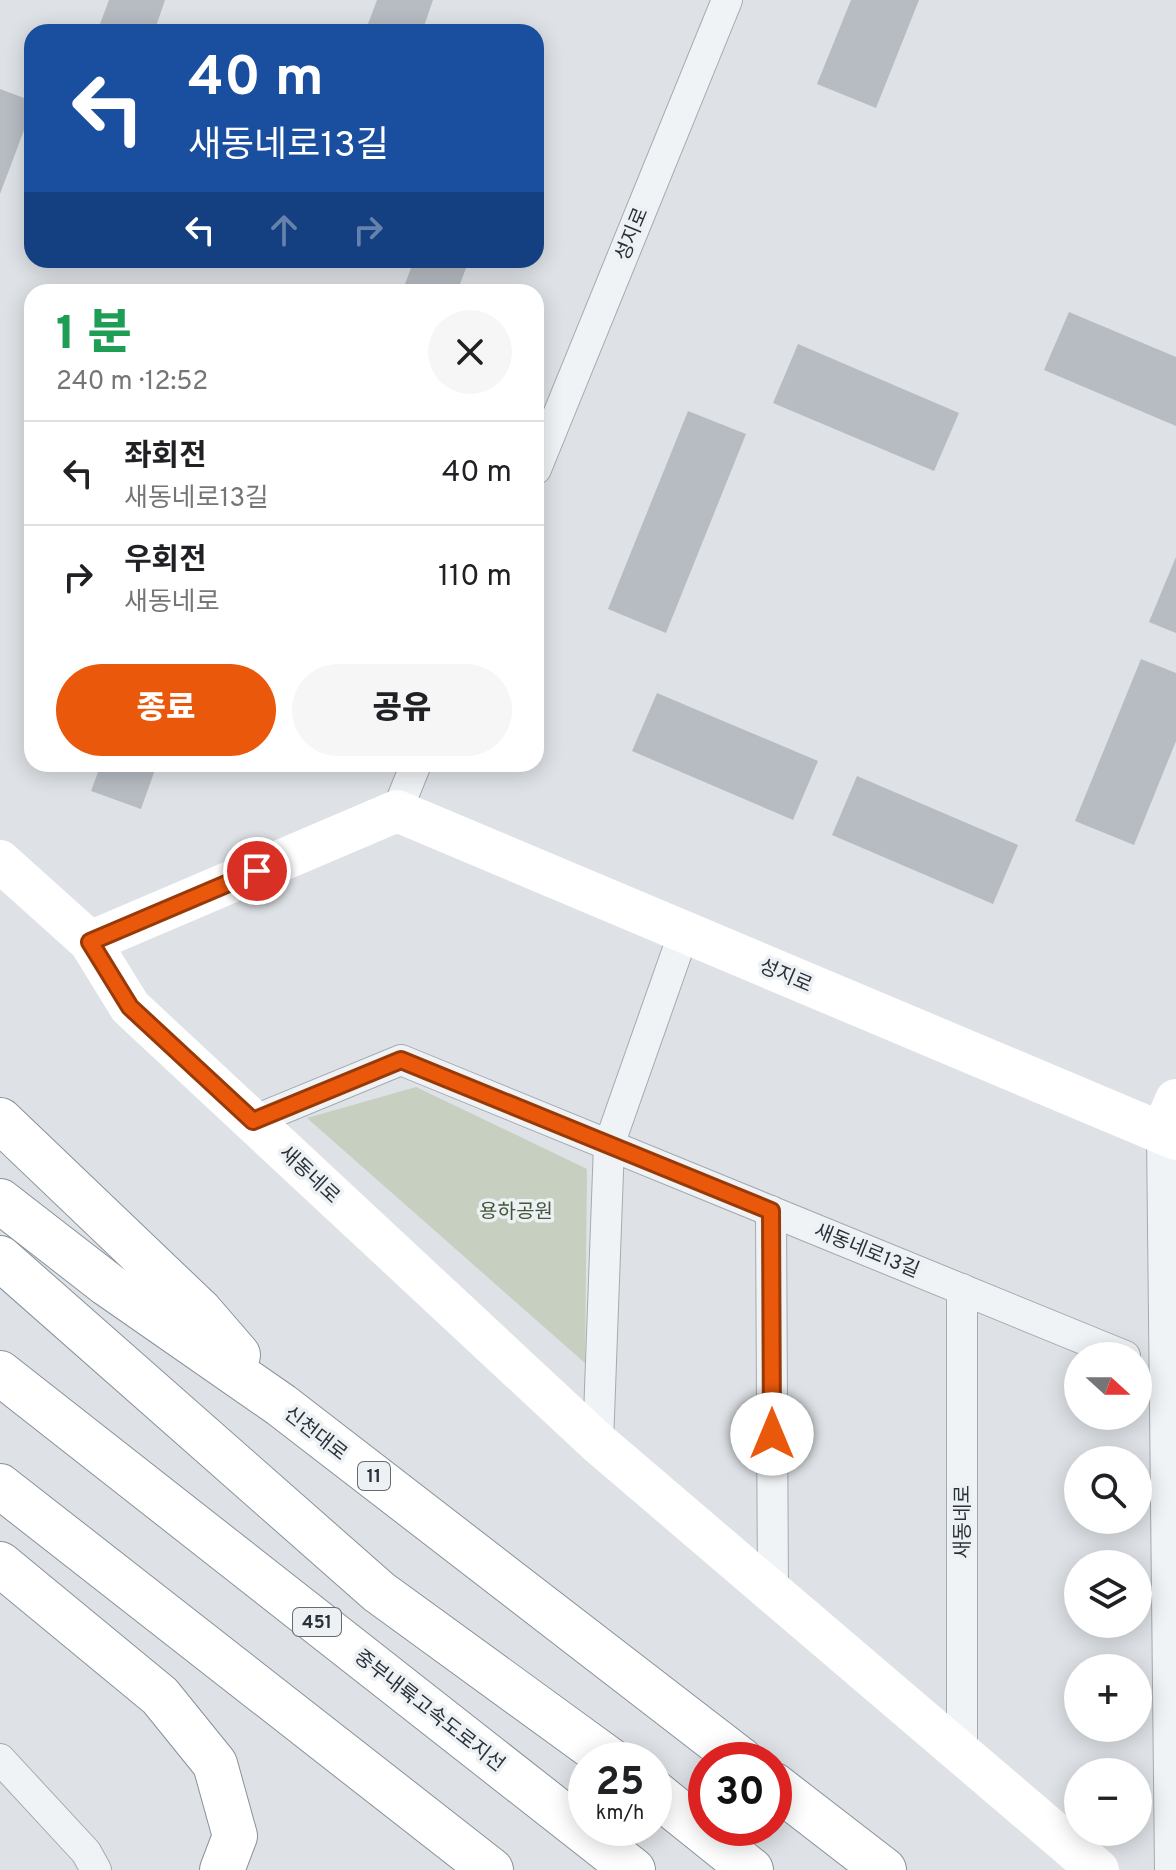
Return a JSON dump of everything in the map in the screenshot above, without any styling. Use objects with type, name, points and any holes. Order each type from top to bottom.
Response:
[{"type":"highway","points":[[0,1120],[200,1311],[281,1405]]},
{"type":"highway","name":"신천대로","points":[[0,1201],[107,1284],[281,1405],[718,1742]]},
{"type":"highway","points":[[0,1258],[379,1592],[585,1742]]},
{"type":"highway","name":"중부내륙고속도로지선","points":[[0,1373],[633,1870]]},
{"type":"highway","points":[[0,1486],[491,1870]]},
{"type":"highway","points":[[0,1564],[160,1696],[215,1764],[235,1836],[222,1870]]},
{"type":"highway","points":[[792,1799],[884,1870]]},
{"type":"highway","points":[[672,1806],[751,1870]]},
{"type":"street","name":"성지로","points":[[544,449],[727,0]]},
{"type":"street","points":[[90,942],[397,811],[413,772]]},
{"type":"street","name":"성지로","points":[[397,811],[684,932],[1171,1124]]},
{"type":"street","name":"새동네로","points":[[0,861],[90,942],[130,1007],[598,1443],[1098,1870]]},
{"type":"street","points":[[598,1443],[609,1145],[684,932]]},
{"type":"street","name":"새동네로13길","points":[[253,1121],[401,1060],[1091,1342]]},
{"type":"street","points":[[1152,1355],[1171,1124]]},
{"type":"street","points":[[771,1211],[773,1594]]},
{"type":"street","name":"새동네로","points":[[962,1289],[962,1756]]},
{"type":"street","points":[[1152,1385],[1172,1751],[1170,1870]]},
{"type":"street","points":[[0,1759],[86,1852],[96,1870]]},
{"type":"green space","name":"용하공원","points":[[416,1087],[587,1169],[585,1363],[307,1118]]},
{"type":"building","points":[[109,0],[165,0],[157,24],[100,24]]},
{"type":"building","points":[[377,0],[433,0],[425,24],[368,24]]},
{"type":"building","points":[[851,0],[919,0],[876,108],[817,84]]},
{"type":"building","points":[[0,89],[24,98],[24,130],[0,194]]},
{"type":"building","points":[[411,268],[466,268],[460,284],[405,284]]},
{"type":"building","points":[[1069,312],[1176,357],[1176,426],[1044,370]]},
{"type":"building","points":[[798,344],[959,413],[934,471],[773,403]]},
{"type":"building","points":[[688,411],[746,434],[666,633],[608,609]]},
{"type":"building","points":[[1176,557],[1176,633],[1149,622]]},
{"type":"building","points":[[1141,659],[1176,673],[1176,741],[1134,845],[1075,821]]},
{"type":"building","points":[[657,693],[818,761],[793,820],[632,751]]},
{"type":"building","points":[[98,772],[154,772],[141,809],[91,791]]},
{"type":"building","points":[[857,776],[1018,845],[993,904],[832,835]]},
{"type":"route","points":[[257,871],[90,942],[130,1007],[253,1121],[401,1060],[771,1211],[772,1434]]}]
